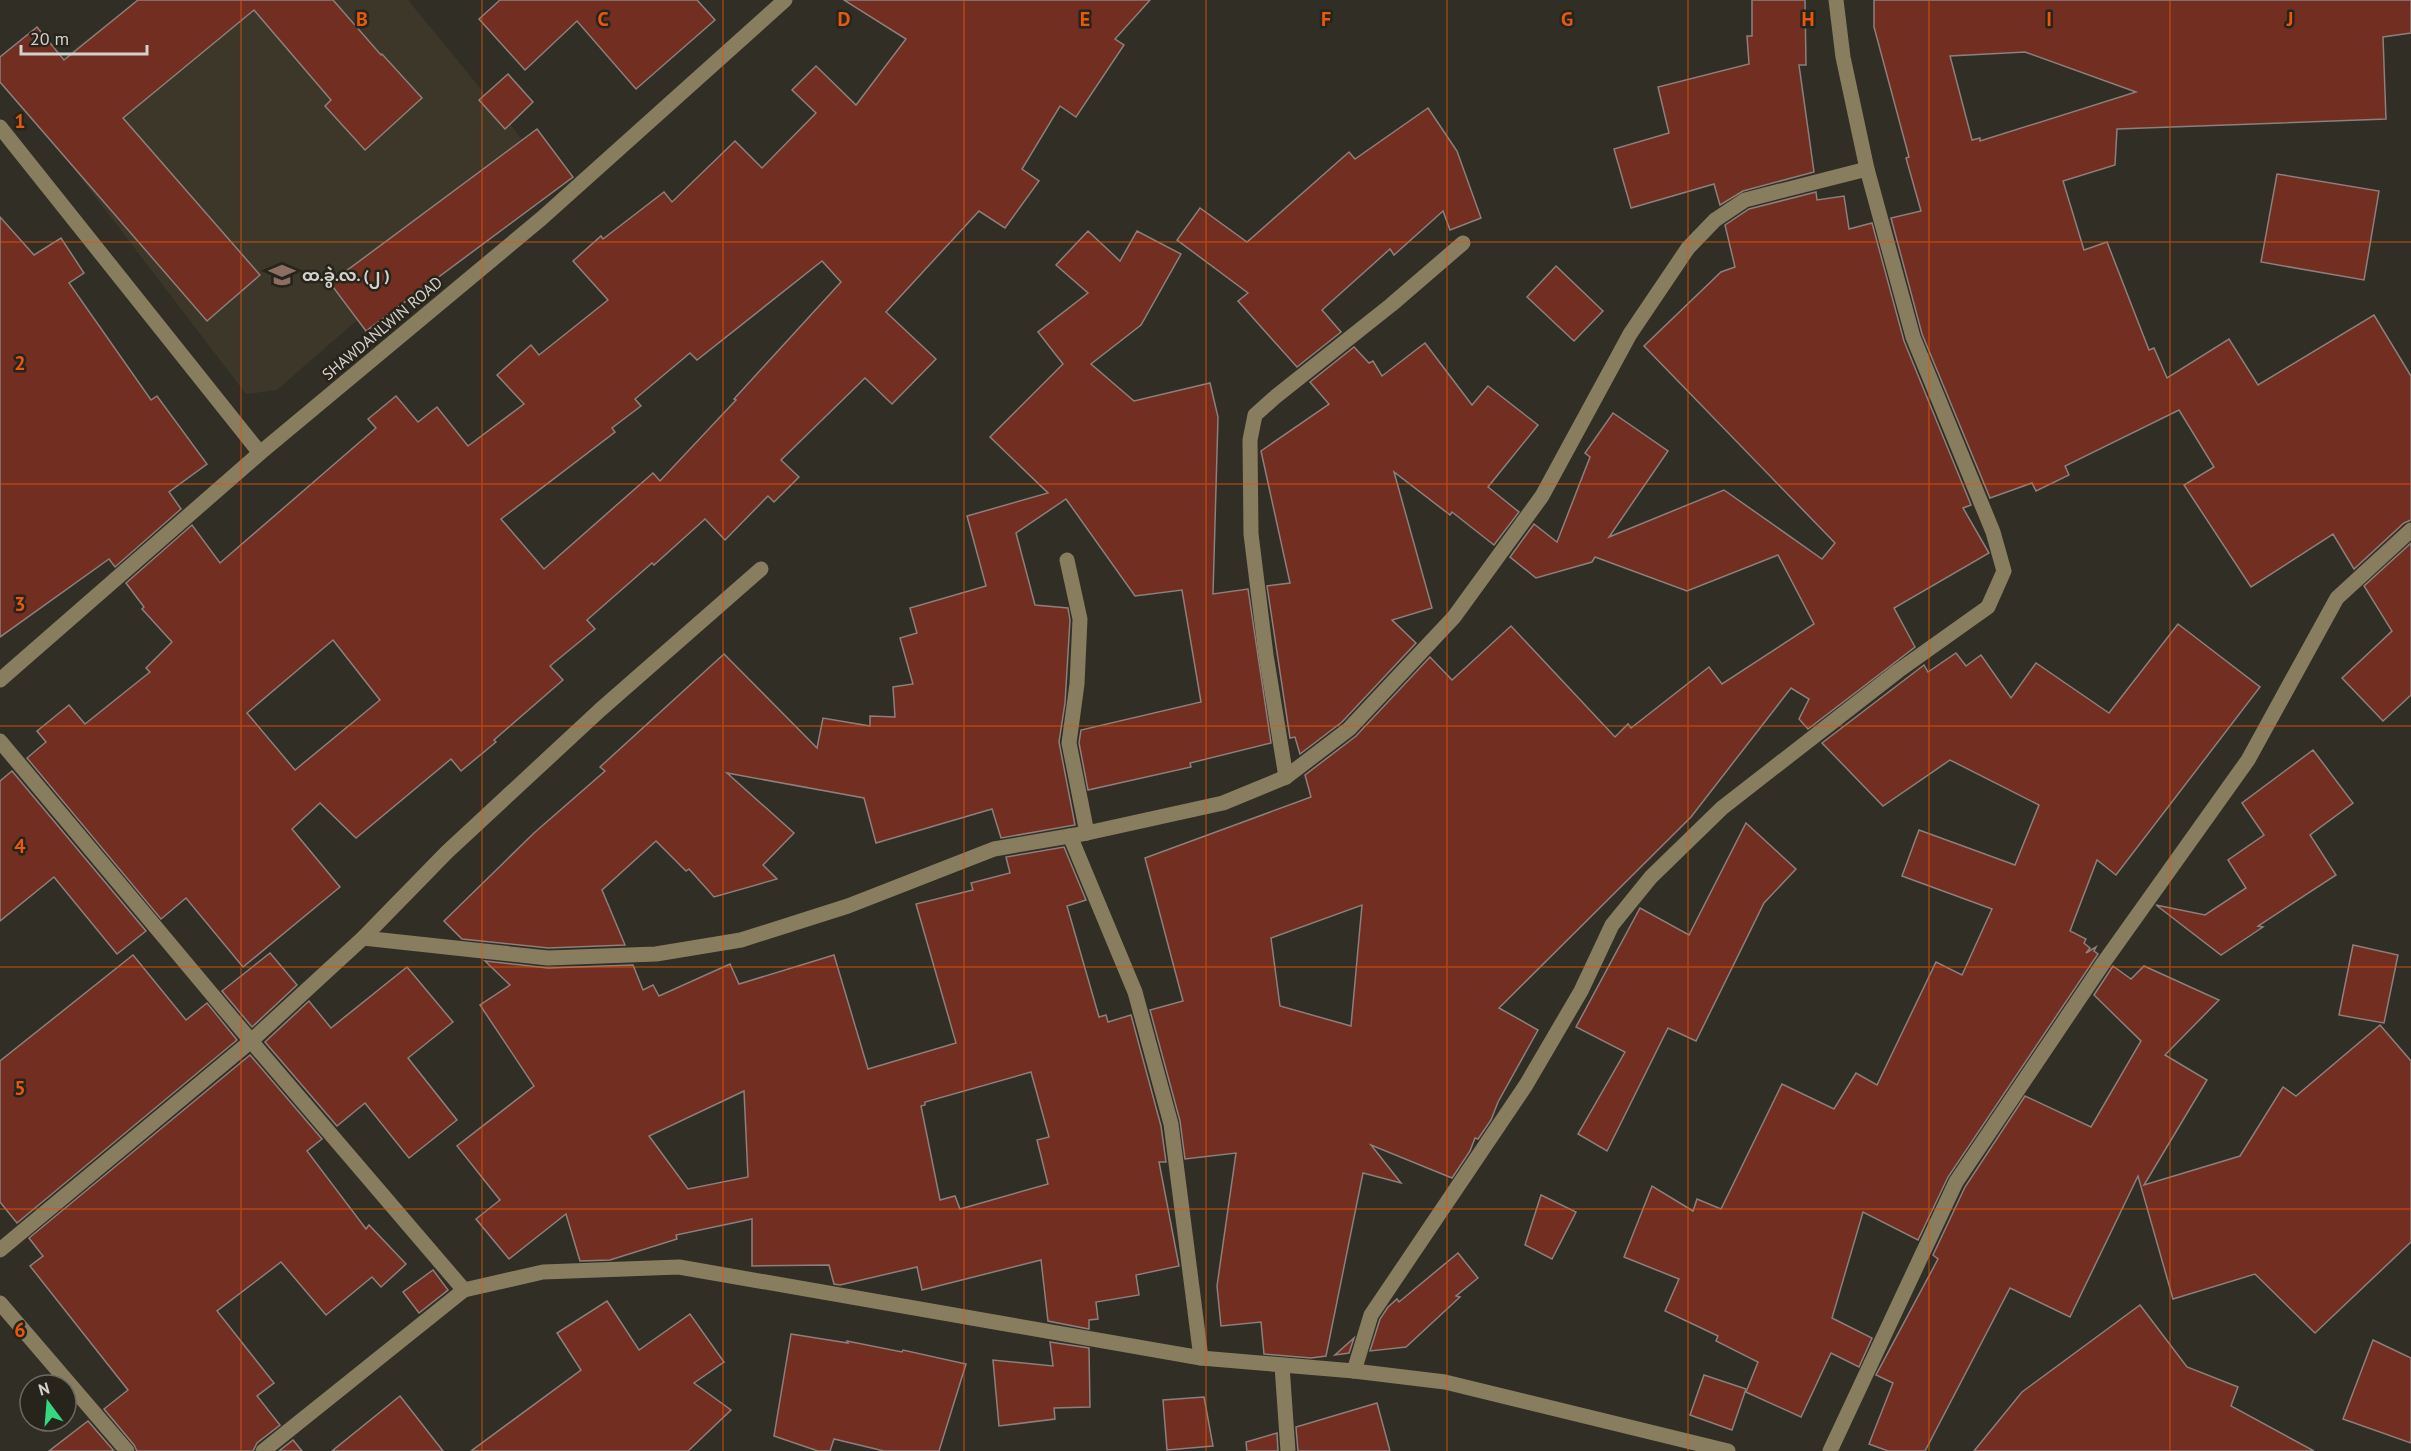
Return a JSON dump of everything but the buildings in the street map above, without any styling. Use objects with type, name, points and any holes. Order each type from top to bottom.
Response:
[{"type":"street","name":"SHAWDANLWIN ROAD","points":[[0,680],[260,453],[542,218],[785,0]]},
{"type":"street","points":[[1354,1371],[1371,1315],[1526,1085],[1581,991],[1612,925],[1651,877],[1722,808],[1898,671],[1988,607],[2004,571],[1993,532],[1913,337],[1867,169],[1843,57],[1836,0]]},
{"type":"street","points":[[0,127],[260,453]]},
{"type":"street","points":[[363,938],[548,958],[656,954],[741,940],[848,906],[994,849],[1087,833],[1223,802],[1286,777],[1349,729],[1454,617],[1542,496],[1630,334],[1688,248],[1715,220],[1745,200],[1867,169]]},
{"type":"street","points":[[1286,777],[1266,655],[1251,534],[1250,440],[1255,415],[1391,305],[1463,243]]},
{"type":"street","points":[[1830,1451],[1956,1182],[2104,962],[2248,760],[2337,598],[2411,530]]},
{"type":"street","points":[[1067,560],[1080,619],[1077,684],[1069,743],[1087,833]]},
{"type":"street","points":[[0,1250],[251,1041],[363,938],[447,852],[600,710],[761,569]]},
{"type":"street","points":[[0,741],[251,1041],[464,1290]]},
{"type":"street","points":[[1070,836],[1135,992],[1171,1124],[1201,1358]]},
{"type":"street","points":[[263,1451],[464,1290],[543,1272],[679,1268],[1201,1358],[1354,1371],[1445,1382],[1726,1451]]},
{"type":"street","points":[[0,1303],[127,1451]]},
{"type":"street","points":[[1282,1366],[1288,1451]]},
{"type":"shaded area","name":"ထ.ခွဲ.လ. (၂ )","points":[[138,0],[408,0],[540,161],[277,390],[246,394],[16,93]]},
{"type":"place","name":"ထ.ခွဲ.လ. (၂ )","points":[[282,275]]}]
